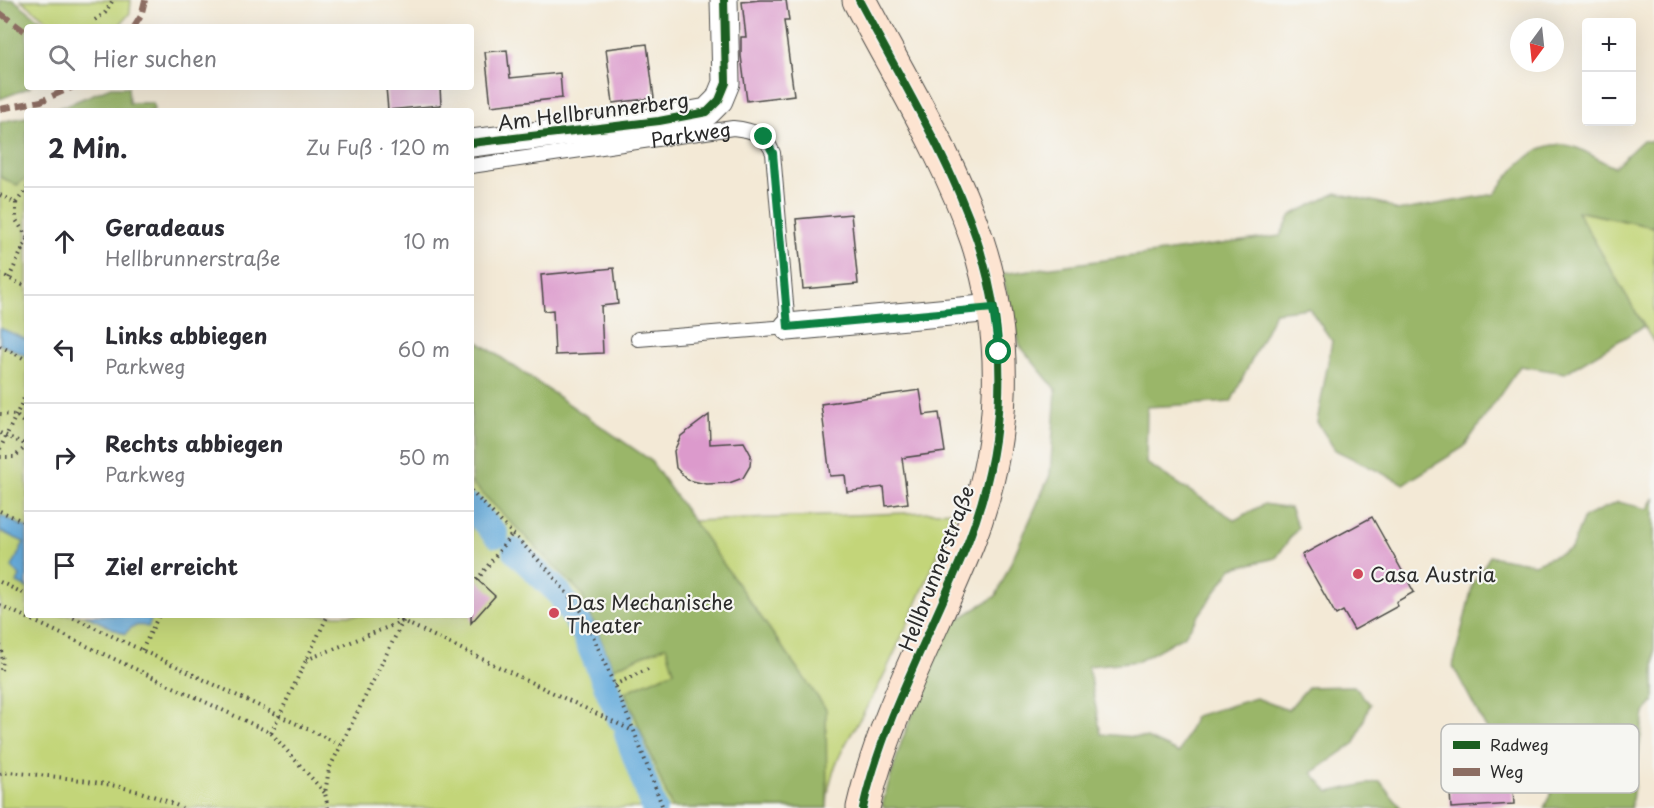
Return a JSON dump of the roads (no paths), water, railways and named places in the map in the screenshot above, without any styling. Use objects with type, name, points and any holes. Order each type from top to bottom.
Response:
[{"type":"street","name":"Am Hellbrunnerberg","points":[[474,143],[659,121],[707,112],[720,100],[726,83],[724,0]]},
{"type":"street","name":"Hellbrunnerstraße","points":[[859,0],[963,206],[977,241],[993,308],[999,352],[1000,405],[988,477],[968,542],[876,760],[863,808]]},
{"type":"street","points":[[788,327],[993,308]]},
{"type":"lane","name":"Parkweg","points":[[474,166],[733,128],[757,133],[769,144],[773,153],[788,327]]},
{"type":"lane","points":[[638,339],[788,327]]},
{"type":"water","points":[[0,328],[24,339],[24,355],[0,344]]},
{"type":"water","points":[[0,515],[24,527],[24,542],[0,531]]},
{"type":"water","points":[[24,542],[24,586],[17,583],[20,576],[12,567]]},
{"type":"water","points":[[91,618],[152,618],[148,627],[135,626],[125,634]]},
{"type":"waterway","points":[[474,510],[496,535]]},
{"type":"waterway","points":[[515,551],[559,593],[584,633],[620,718]]},
{"type":"waterway","points":[[627,734],[654,808]]},
{"type":"place","name":"Casa Austria","points":[[1358,574]]},
{"type":"place","name":"Das Mechanische Theater","points":[[554,613]]}]
